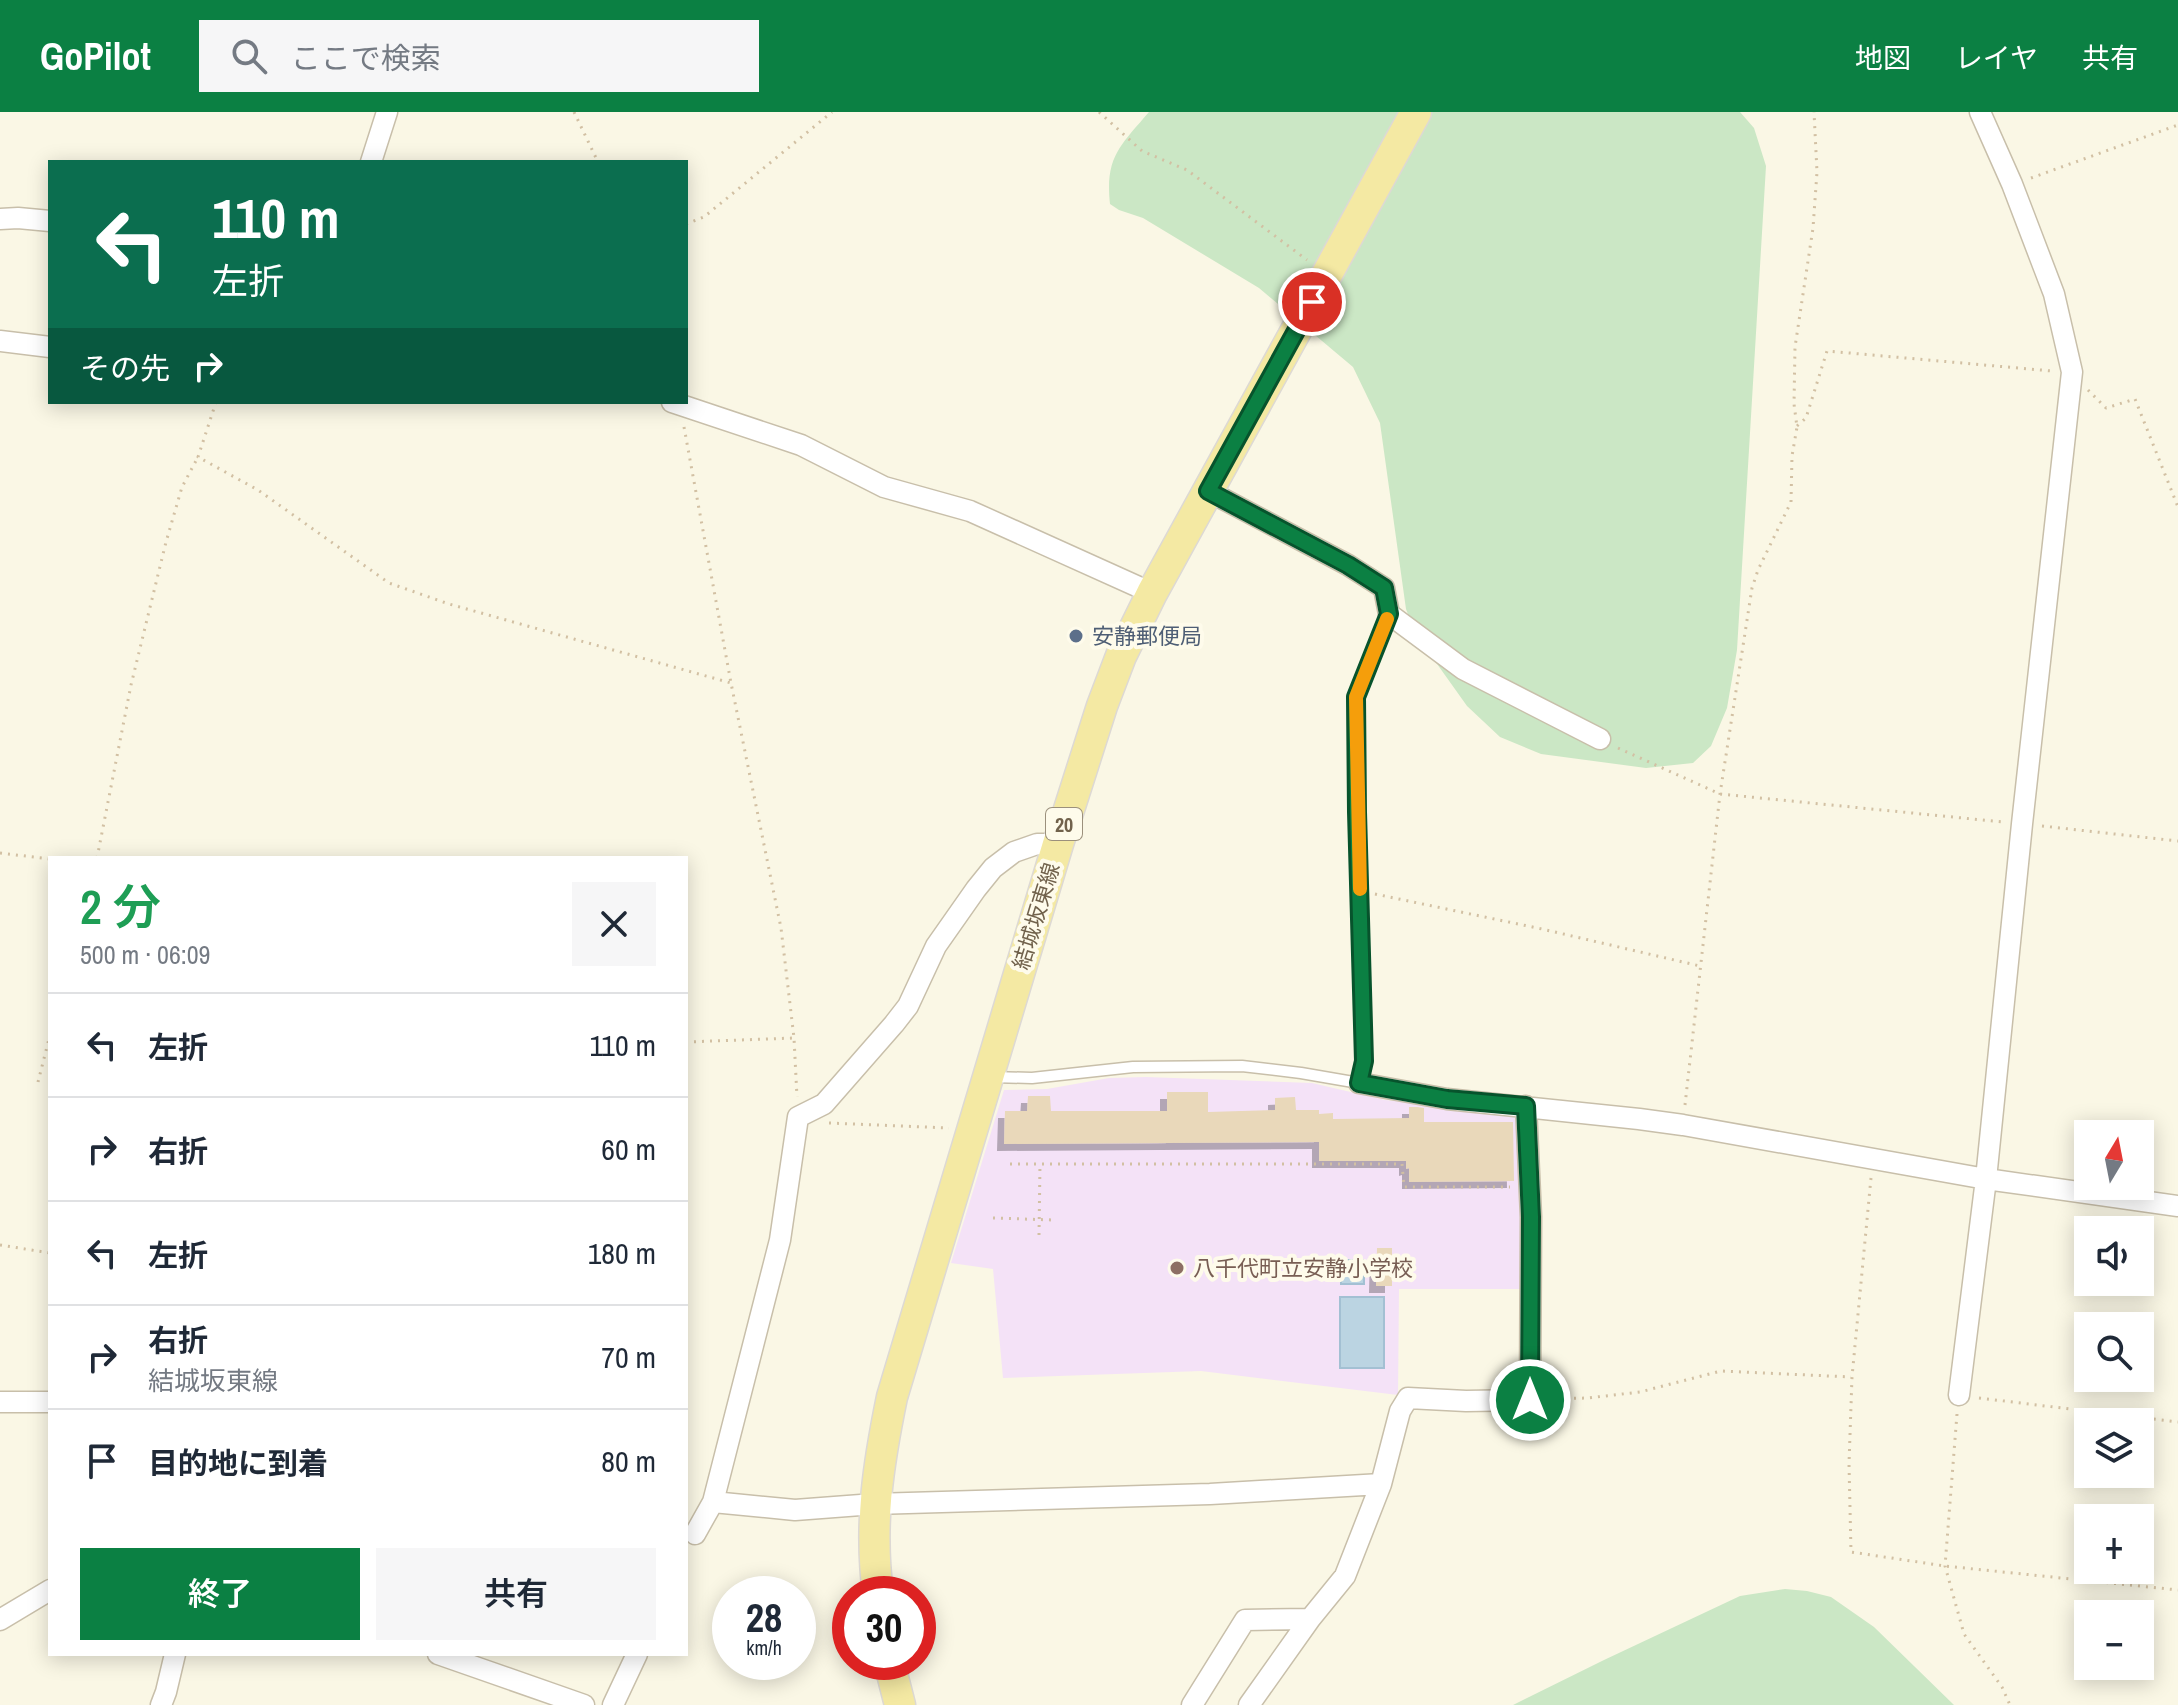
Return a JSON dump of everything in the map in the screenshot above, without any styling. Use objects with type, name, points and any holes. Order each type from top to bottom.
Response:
[{"type":"main road","name":"結城坂東線","points":[[876,1576],[874,1504],[892,1397],[1102,706],[1121,656],[1152,593],[1416,112]]},
{"type":"main road","points":[[894,1680],[900,1705]]},
{"type":"street","points":[[372,160],[387,112]]},
{"type":"street","points":[[1959,1395],[1986,1179],[2072,372],[2054,294],[2012,184],[1980,112]]},
{"type":"street","points":[[0,219],[48,221]]},
{"type":"street","points":[[0,341],[48,347]]},
{"type":"street","points":[[679,404],[801,445],[884,487],[970,511],[1152,593]]},
{"type":"street","points":[[1208,491],[1348,565],[1384,588],[1389,614],[1463,669],[1600,739]]},
{"type":"street","points":[[689,1540],[713,1502],[780,1240],[798,1119],[824,1104],[908,1006],[936,946],[993,868],[1014,852],[1037,844],[1058,844]]},
{"type":"street","points":[[1359,1083],[1447,1099],[1683,1125],[1986,1179],[2178,1206]]},
{"type":"street","points":[[1249,1705],[1310,1619],[1345,1576],[1381,1484],[1400,1411],[1408,1398],[1530,1400],[1531,1217],[1526,1106]]},
{"type":"street","points":[[0,1402],[48,1402]]},
{"type":"street","points":[[713,1502],[795,1510],[874,1504],[1210,1494],[1381,1484]]},
{"type":"street","points":[[0,1620],[48,1591]]},
{"type":"street","points":[[1192,1705],[1245,1620],[1310,1619]]},
{"type":"street","points":[[161,1705],[175,1656]]},
{"type":"street","points":[[444,1656],[584,1705]]},
{"type":"street","points":[[613,1705],[636,1656]]},
{"type":"lane","points":[[988,1077],[1032,1078],[1133,1067],[1242,1066],[1359,1083],[1364,1061],[1356,697],[1389,614]]},
{"type":"path","points":[[574,112],[597,160]]},
{"type":"path","points":[[688,223],[704,217],[832,112]]},
{"type":"path","points":[[1099,112],[1142,151],[1187,170],[1327,275]]},
{"type":"path","points":[[1683,1125],[1720,794],[1754,579],[1791,502],[1792,456],[1797,427],[1794,404],[1795,347],[1813,228],[1817,172],[1814,112]]},
{"type":"path","points":[[2012,184],[2178,125]]},
{"type":"path","points":[[1797,427],[1806,418],[1827,351],[2072,372],[2106,408],[2135,399],[2178,507]]},
{"type":"path","points":[[97,856],[131,685],[166,542],[182,487],[198,457],[215,404]]},
{"type":"path","points":[[676,404],[781,928],[794,1038],[798,1119],[974,1129]]},
{"type":"path","points":[[198,457],[258,490],[389,583],[449,604],[731,683]]},
{"type":"path","points":[[1600,739],[1720,794],[2178,841]]},
{"type":"path","points":[[0,853],[48,859]]},
{"type":"path","points":[[1360,891],[1700,966]]},
{"type":"path","points":[[688,1042],[794,1038]]},
{"type":"path","points":[[38,1082],[48,1043]]},
{"type":"path","points":[[1873,1158],[1852,1377],[1849,1464],[1851,1552],[1945,1566],[2178,1590]]},
{"type":"path","points":[[1039,1235],[1040,1163]]},
{"type":"path","points":[[1010,1164],[1402,1164],[1404,1187],[1510,1187]]},
{"type":"path","points":[[993,1218],[1053,1220]]},
{"type":"path","points":[[0,1245],[48,1253]]},
{"type":"path","points":[[1530,1400],[1640,1392],[1721,1371],[1852,1377]]},
{"type":"path","points":[[2010,1705],[2002,1687],[1964,1634],[1945,1566],[1959,1395],[2178,1422]]},
{"type":"shaded area","points":[[1109,1078],[1312,1083],[1385,1100],[1519,1113],[1522,1289],[1399,1289],[1398,1395],[1201,1371],[1003,1378],[993,1269],[951,1263],[1004,1090],[1047,1089]]},
{"type":"green space","points":[[1149,112],[1740,112],[1754,128],[1766,166],[1737,650],[1727,708],[1711,746],[1693,763],[1646,768],[1541,754],[1500,737],[1467,706],[1415,633],[1406,609],[1380,423],[1353,367],[1259,288],[1143,218],[1110,204],[1112,163],[1130,134]]},
{"type":"green space","points":[[1785,1589],[1831,1597],[1874,1627],[1954,1705],[1513,1705],[1740,1596]]},
{"type":"water","points":[[1341,1260],[1364,1260],[1364,1284],[1341,1284]]},
{"type":"water","points":[[1340,1297],[1384,1297],[1384,1368],[1340,1368]]},
{"type":"building","points":[[1167,1092],[1208,1092],[1208,1112],[1275,1110],[1275,1098],[1295,1097],[1296,1110],[1333,1113],[1333,1119],[1409,1118],[1409,1107],[1417,1107],[1424,1108],[1424,1122],[1513,1122],[1514,1181],[1409,1182],[1406,1161],[1319,1161],[1319,1142],[1004,1144],[1005,1111],[1027,1111],[1028,1096],[1050,1096],[1051,1111],[1167,1111]]},
{"type":"building","points":[[1377,1248],[1392,1248],[1392,1286],[1376,1286]]},
{"type":"slow traffic","points":[[1360,889],[1356,697],[1387,619]]},
{"type":"place","name":"安静郵便局","points":[[1076,636]]},
{"type":"place","name":"八千代町立安静小学校","points":[[1177,1268]]},
{"type":"route","points":[[1312,302],[1208,491],[1348,565],[1384,588],[1389,614],[1356,697],[1364,1061],[1359,1083],[1447,1099],[1526,1106],[1531,1217],[1530,1400]]}]
